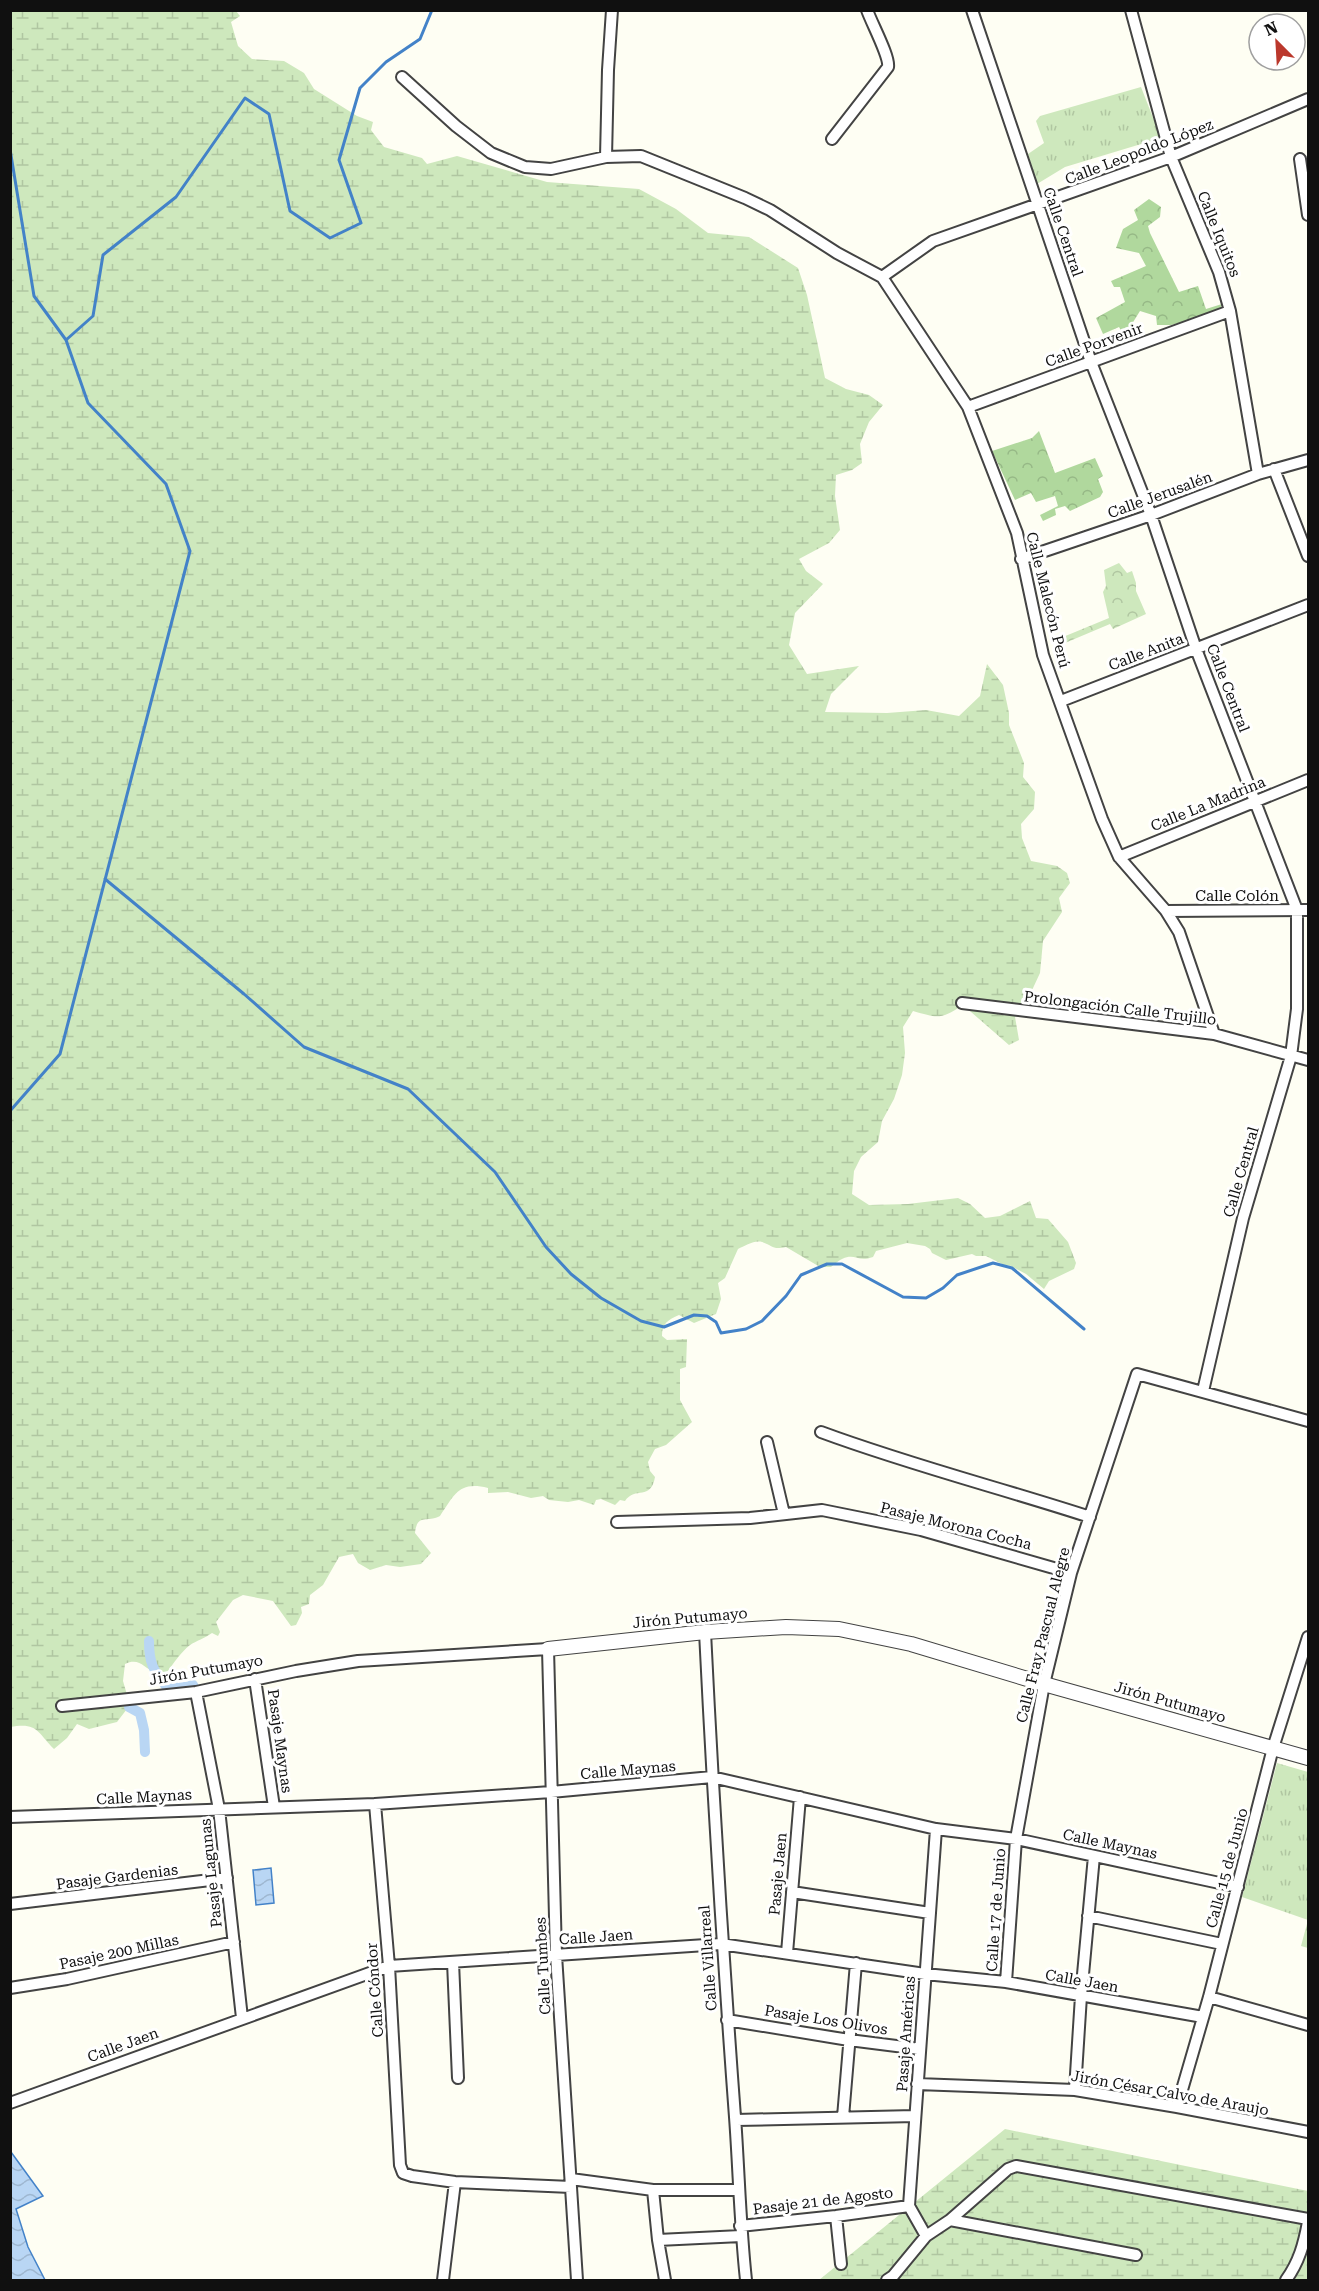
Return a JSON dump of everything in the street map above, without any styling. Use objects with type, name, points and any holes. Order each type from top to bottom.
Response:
[{"type":"street","points":[[606,157],[612,10]]},
{"type":"street","points":[[831,139],[888,68],[888,57],[879,42],[867,10]]},
{"type":"street","name":"Calle Central","points":[[972,10],[1090,362],[1151,516],[1196,649],[1297,910],[1297,1009],[1291,1056],[1242,1218],[1203,1391]]},
{"type":"street","name":"Calle Iquitos","points":[[1131,10],[1171,157],[1219,272],[1230,311],[1258,474]]},
{"type":"street","points":[[402,77],[456,126],[491,153],[525,167],[551,170],[606,157],[641,156],[770,210],[837,253],[882,277]]},
{"type":"street","name":"Calle Leopoldo López","points":[[882,277],[933,241],[1038,206],[1171,157],[1308,99]]},
{"type":"street","points":[[1300,159],[1308,215]]},
{"type":"street","name":"Calle Malecón Perú","points":[[882,277],[968,407],[1017,533],[1043,655],[1102,819],[1119,857],[1166,911],[1179,932],[1214,1034]]},
{"type":"street","name":"Calle Porvenir","points":[[968,407],[1230,311]]},
{"type":"street","name":"Calle Jerusalén","points":[[1021,559],[1151,516],[1258,474],[1308,460]]},
{"type":"street","points":[[1274,470],[1308,556]]},
{"type":"street","name":"Calle Anita","points":[[1061,701],[1308,605]]},
{"type":"street","name":"Calle La Madrina","points":[[1119,857],[1308,780]]},
{"type":"street","name":"Calle Colón","points":[[1166,911],[1308,910]]},
{"type":"street","name":"Prolongación Calle Trujillo","points":[[962,1003],[1214,1034],[1308,1060]]},
{"type":"street","name":"Calle Fray Pascual Alegre","points":[[1016,1839],[1044,1684],[1071,1573],[1137,1374],[1203,1391]]},
{"type":"street","points":[[1203,1391],[1308,1421]]},
{"type":"street","points":[[821,1432],[884,1456],[1090,1517]]},
{"type":"street","points":[[767,1442],[783,1514]]},
{"type":"street","name":"Pasaje Morona Cocha","points":[[617,1522],[750,1518],[822,1510],[921,1530],[1071,1573]]},
{"type":"street","name":"Jirón Putumayo","points":[[62,1707],[196,1692],[358,1661],[548,1649],[705,1632],[786,1627],[839,1629],[911,1644],[1308,1758]]},
{"type":"street","name":"Calle Villarreal","points":[[705,1632],[722,1944],[746,2280]]},
{"type":"street","name":"Calle 15 de Junio","points":[[1177,2107],[1209,1997],[1274,1748],[1308,1637]]},
{"type":"street","name":"Calle Tumbes","points":[[548,1649],[556,1955],[577,2280]]},
{"type":"street","name":"Pasaje Maynas","points":[[255,1679],[274,1807]]},
{"type":"street","name":"Pasaje Lagunas","points":[[196,1692],[219,1809],[242,2018]]},
{"type":"street","name":"Calle Maynas","points":[[10,1817],[375,1804],[550,1792],[712,1777],[936,1829],[1016,1839],[1238,1887]]},
{"type":"street","name":"Pasaje Jaen","points":[[786,1953],[800,1797]]},
{"type":"street","name":"Calle Cóndor","points":[[375,1804],[389,1966],[400,2165],[403,2173],[412,2176],[455,2182]]},
{"type":"street","name":"Pasaje Américas","points":[[909,2206],[936,1829]]},
{"type":"street","name":"Calle 17 de Junio","points":[[1006,1982],[1016,1839]]},
{"type":"street","points":[[1075,2090],[1094,1856]]},
{"type":"street","name":"Pasaje Gardenias","points":[[10,1904],[227,1878]]},
{"type":"street","points":[[792,1892],[930,1913]]},
{"type":"street","points":[[1088,1916],[1222,1944]]},
{"type":"street","name":"Pasaje 200 Millas","points":[[10,1988],[68,1979],[234,1942]]},
{"type":"street","name":"Calle Jaen","points":[[10,2103],[389,1966],[722,1944],[925,1974],[1006,1982],[1203,2017]]},
{"type":"street","points":[[453,1962],[458,2078]]},
{"type":"street","points":[[843,2117],[856,1963]]},
{"type":"street","points":[[1209,1997],[1308,2025]]},
{"type":"street","name":"Pasaje Los Olivos","points":[[727,2020],[920,2049]]},
{"type":"street","name":"Jirón César Calvo de Araujo","points":[[917,2084],[1075,2090],[1308,2132]]},
{"type":"street","points":[[735,2120],[915,2116]]},
{"type":"street","points":[[887,2280],[893,2276],[926,2236],[950,2220],[1008,2169],[1016,2166],[1308,2221],[1304,2246],[1294,2269],[1286,2280]]},
{"type":"street","points":[[443,2280],[455,2182],[571,2183],[653,2190],[738,2190]]},
{"type":"street","points":[[653,2190],[665,2280]]},
{"type":"street","points":[[909,2206],[926,2236]]},
{"type":"street","name":"Pasaje 21 de Agosto","points":[[658,2240],[741,2231],[909,2206]]},
{"type":"street","points":[[836,2216],[841,2264]]},
{"type":"street","points":[[950,2220],[1136,2255]]},
{"type":"green space","points":[[10,11],[236,11],[240,16],[231,22],[238,46],[252,59],[284,61],[304,73],[314,89],[357,116],[373,122],[371,130],[384,147],[422,158],[427,164],[457,156],[547,182],[639,189],[676,209],[708,233],[749,237],[798,268],[807,295],[825,378],[846,389],[869,395],[883,405],[869,422],[860,444],[862,463],[852,470],[836,475],[835,496],[840,530],[829,543],[799,559],[806,571],[823,584],[795,613],[789,645],[807,674],[859,666],[831,694],[825,712],[887,713],[926,710],[959,716],[980,696],[987,664],[1003,685],[1009,725],[1024,763],[1023,777],[1035,792],[1034,809],[1021,824],[1022,838],[1031,861],[1057,866],[1067,873],[1070,883],[1059,898],[1062,912],[1043,941],[1040,973],[1027,1001],[1015,1017],[1019,1040],[1009,1045],[963,1005],[939,1016],[913,1011],[903,1027],[905,1053],[902,1075],[894,1099],[882,1121],[878,1142],[861,1157],[854,1171],[852,1194],[869,1205],[908,1204],[958,1198],[970,1204],[985,1218],[1000,1216],[1030,1201],[1036,1218],[1048,1219],[1068,1242],[1076,1263],[1074,1269],[1049,1281],[1044,1289],[1026,1274],[986,1256],[972,1254],[946,1260],[932,1253],[925,1246],[907,1243],[876,1251],[873,1257],[867,1259],[845,1258],[831,1267],[820,1267],[786,1247],[775,1248],[762,1242],[738,1249],[725,1278],[718,1283],[721,1299],[716,1314],[694,1323],[679,1315],[664,1325],[662,1336],[667,1340],[687,1339],[686,1367],[680,1369],[680,1400],[692,1422],[666,1445],[655,1449],[648,1462],[650,1471],[655,1477],[650,1489],[633,1494],[625,1501],[620,1500],[615,1505],[601,1499],[596,1500],[594,1505],[579,1500],[568,1502],[549,1500],[543,1496],[531,1498],[508,1492],[488,1493],[488,1488],[478,1486],[464,1488],[454,1496],[440,1516],[418,1523],[415,1533],[431,1553],[421,1564],[400,1567],[386,1565],[370,1570],[358,1563],[353,1554],[339,1557],[323,1585],[310,1595],[309,1604],[301,1607],[302,1613],[296,1625],[291,1626],[273,1601],[243,1595],[233,1600],[216,1622],[220,1632],[218,1636],[212,1633],[190,1645],[167,1672],[151,1671],[142,1664],[134,1662],[125,1664],[123,1681],[130,1705],[117,1722],[89,1729],[77,1724],[67,1738],[54,1749],[32,1727],[10,1727]]},
{"type":"green space","points":[[1141,87],[1161,138],[1065,167],[1037,184],[1028,154],[1044,143],[1036,121],[1040,116]]},
{"type":"green space","points":[[1149,199],[1161,207],[1160,217],[1148,226],[1150,233],[1179,292],[1198,286],[1206,309],[1222,304],[1219,312],[1171,325],[1157,325],[1156,316],[1140,311],[1130,327],[1122,332],[1119,327],[1103,334],[1096,318],[1125,302],[1120,287],[1114,287],[1111,281],[1146,266],[1139,253],[1116,248],[1123,229],[1138,220],[1134,210]]},
{"type":"green space","points":[[1039,431],[1055,473],[1095,458],[1103,476],[1098,479],[1103,492],[1100,497],[1070,511],[1065,506],[1055,509],[1056,515],[1043,521],[1040,515],[1058,506],[1055,496],[1036,502],[1031,493],[1015,500],[992,451],[1032,438]]},
{"type":"green space","points":[[1119,563],[1127,573],[1132,571],[1136,591],[1146,614],[1113,629],[1110,624],[1065,643],[1063,637],[1109,618],[1103,592],[1106,586],[1104,570]]},
{"type":"green space","points":[[1277,1763],[1308,1772],[1308,1920],[1242,1897]]},
{"type":"green space","points":[[1308,1920],[1308,1948],[1301,1946]]},
{"type":"green space","points":[[1005,2129],[1308,2191],[1308,2280],[819,2280]]},
{"type":"water","points":[[271,1868],[274,1903],[256,1905],[253,1870]]},
{"type":"water","points":[[11,2152],[43,2196],[16,2209],[28,2247],[45,2280],[11,2280]]},
{"type":"waterway","points":[[66,340],[93,316],[103,255],[176,197],[245,98],[269,114],[290,211],[330,238],[361,223],[339,160],[360,88],[386,62],[420,39],[432,10]]},
{"type":"waterway","points":[[10,149],[34,296],[66,340],[88,403],[166,484],[190,551],[60,1054],[10,1111]]},
{"type":"waterway","points":[[105,879],[304,1047],[408,1089],[495,1172],[546,1247],[571,1274],[601,1298],[641,1321],[664,1327],[694,1315],[707,1316],[716,1322],[721,1333],[746,1329],[762,1321],[786,1296],[801,1275],[827,1264],[842,1264],[903,1297],[926,1298],[943,1288],[957,1275],[993,1263],[1012,1268],[1084,1329]]},
{"type":"waterway","points":[[149,1641],[153,1666],[166,1686],[193,1685],[196,1692]]},
{"type":"waterway","points":[[129,1707],[140,1713],[144,1730],[145,1752]]}]
